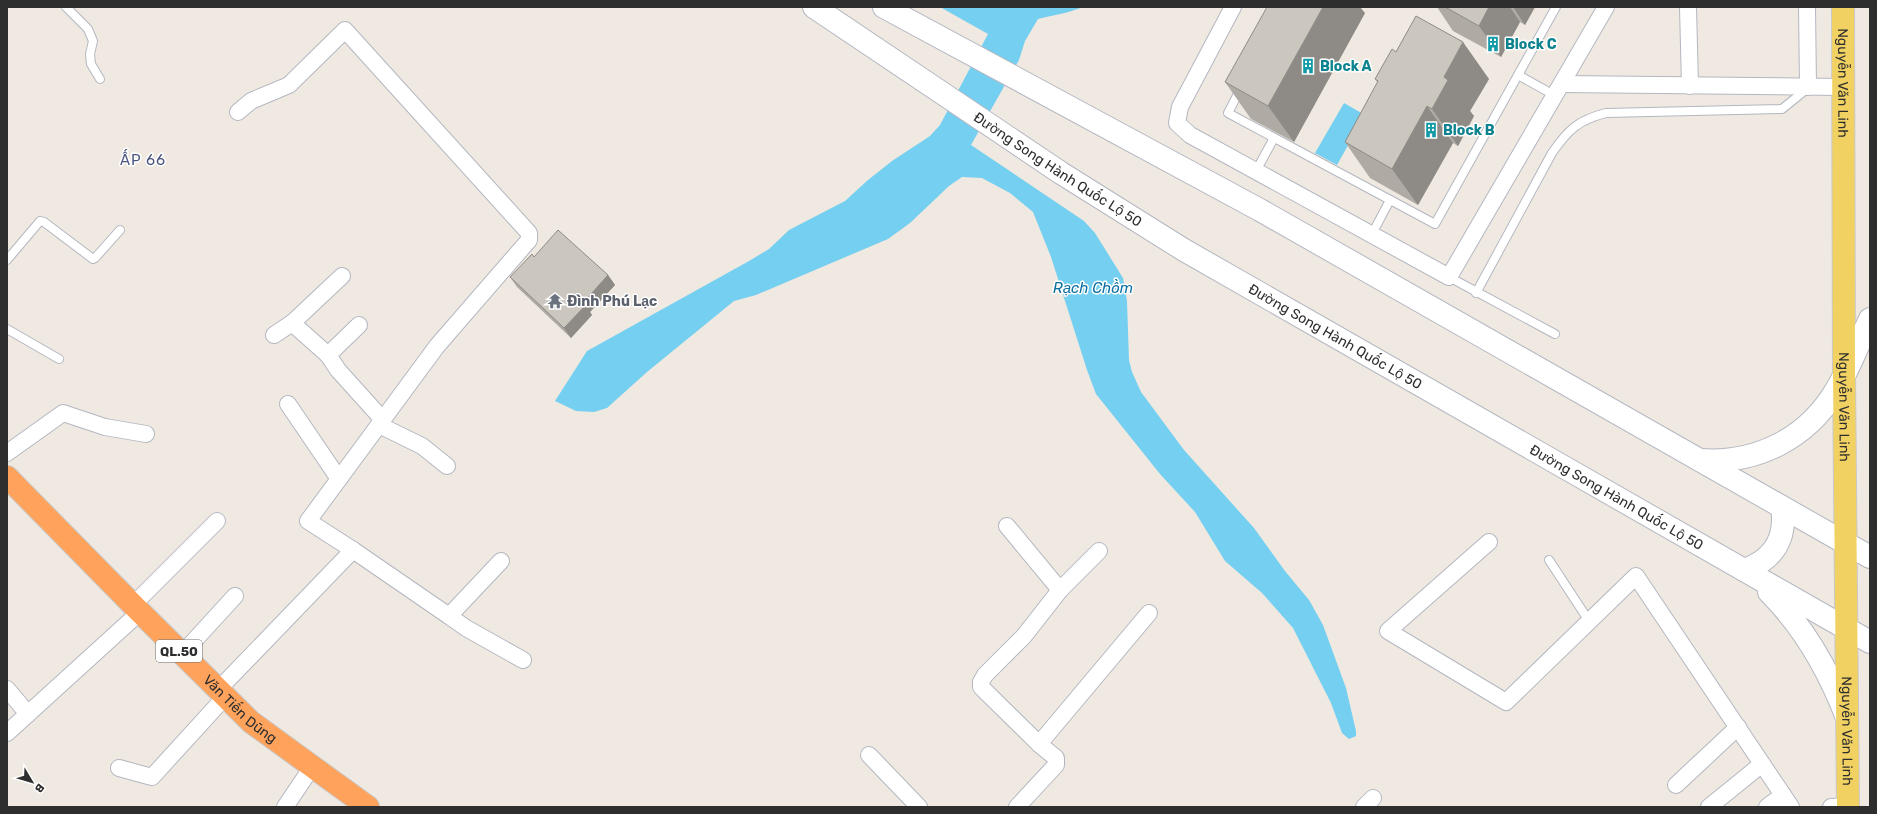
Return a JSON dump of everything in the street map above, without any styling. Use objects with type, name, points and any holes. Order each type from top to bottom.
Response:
[{"type":"highway","name":"Văn Tiến Dũng","points":[[7,477],[136,609],[251,722],[368,807]]},
{"type":"main road","name":"Đường Song Hành Quốc Lộ 50","points":[[814,7],[996,131],[1123,213],[1245,286],[1870,642]]},
{"type":"main road","points":[[884,7],[1260,210],[1870,557]]},
{"type":"main road","name":"Nguyễn Văn Linh","points":[[1842,807],[1847,719],[1843,7]]},
{"type":"main road","points":[[1700,460],[1733,460],[1749,456],[1781,444],[1807,426],[1818,415],[1837,390],[1870,319]]},
{"type":"main road","points":[[1782,507],[1783,527],[1777,546],[1763,562],[1744,570],[1778,601],[1806,637],[1830,676],[1847,719]]},
{"type":"street","points":[[1233,7],[1180,107],[1176,123],[1190,134],[1449,277],[1606,7]]},
{"type":"street","points":[[1688,7],[1690,86]]},
{"type":"street","points":[[1807,7],[1808,87]]},
{"type":"street","points":[[238,112],[251,101],[289,85],[345,30],[529,233],[529,240],[437,346],[308,521],[353,550],[466,628],[523,660]]},
{"type":"street","points":[[1558,89],[1690,86],[1843,87]]},
{"type":"street","points":[[274,335],[292,323],[342,276]]},
{"type":"street","points":[[292,323],[328,355],[338,370],[381,423],[422,446],[447,466]]},
{"type":"street","points":[[328,355],[359,325]]},
{"type":"street","points":[[288,404],[339,479]]},
{"type":"street","points":[[7,453],[63,413],[105,427],[146,434]]},
{"type":"street","points":[[7,733],[136,609],[217,521]]},
{"type":"street","points":[[1007,526],[1060,590]]},
{"type":"street","points":[[1489,542],[1388,631],[1506,702],[1636,576],[1787,801],[1767,807]]},
{"type":"street","points":[[119,768],[152,777],[222,693],[353,550]]},
{"type":"street","points":[[1017,807],[1056,765],[1056,758],[1039,744],[981,687],[981,682],[985,675],[1024,636],[1060,590],[1099,551]]},
{"type":"street","points":[[450,616],[501,560]]},
{"type":"street","points":[[182,654],[236,596]]},
{"type":"street","points":[[1039,744],[1149,613]]},
{"type":"street","points":[[7,689],[28,714]]},
{"type":"street","points":[[1676,785],[1738,728]]},
{"type":"street","points":[[869,756],[919,807]]},
{"type":"street","points":[[1709,807],[1762,764]]},
{"type":"street","points":[[285,807],[312,767]]},
{"type":"lane","points":[[66,7],[88,29],[93,41],[90,54],[91,64],[100,79]]},
{"type":"lane","points":[[1246,80],[1228,113],[1436,224],[1556,7]]},
{"type":"lane","points":[[1518,75],[1558,89]]},
{"type":"lane","points":[[1476,293],[1552,153],[1563,137],[1576,124],[1591,116],[1606,113],[1782,109],[1808,87]]},
{"type":"lane","points":[[1256,171],[1274,138]]},
{"type":"lane","points":[[1372,234],[1390,200]]},
{"type":"lane","points":[[7,260],[40,220],[93,259],[120,230]]},
{"type":"lane","points":[[1449,277],[1476,293],[1555,334]]},
{"type":"lane","points":[[7,329],[59,359]]},
{"type":"lane","points":[[1549,560],[1589,621]]},
{"type":"water","name":"Rạch Chồm","points":[[940,7],[1083,7],[1038,19],[1025,41],[1019,60],[971,145],[1084,221],[1095,233],[1123,278],[1127,301],[1129,360],[1132,372],[1141,392],[1184,450],[1254,528],[1285,571],[1309,600],[1323,625],[1346,688],[1356,736],[1349,739],[1342,733],[1331,703],[1293,628],[1262,593],[1225,561],[1195,512],[1160,474],[1096,394],[1051,257],[1033,212],[1010,193],[982,178],[962,177],[949,186],[910,223],[888,239],[756,295],[734,301],[647,372],[607,408],[594,412],[576,411],[555,401],[587,351],[769,249],[789,230],[845,201],[892,161],[930,136],[940,125],[988,34]]},
{"type":"water","points":[[1344,103],[1365,115],[1337,165],[1315,153]]},
{"type":"building","points":[[1267,7],[1323,7],[1268,106],[1225,82]]},
{"type":"building","points":[[1445,7],[1489,7],[1479,26]]},
{"type":"building","points":[[1416,16],[1463,42],[1444,77],[1448,80],[1432,109],[1427,106],[1392,169],[1345,142],[1378,81],[1375,79],[1392,49],[1396,52]]},
{"type":"building","points":[[558,230],[608,275],[583,303],[585,306],[564,328],[510,277],[532,254],[534,257]]},
{"type":"place","name":"Block C","points":[[1493,44]]},
{"type":"place","name":"Block A","points":[[1308,66]]},
{"type":"place","name":"Block B","points":[[1431,130]]},
{"type":"place","name":"Đình Phú Lạc","points":[[555,301]]},
{"type":"district","name":"ẤP 66","points":[[143,160]]}]
